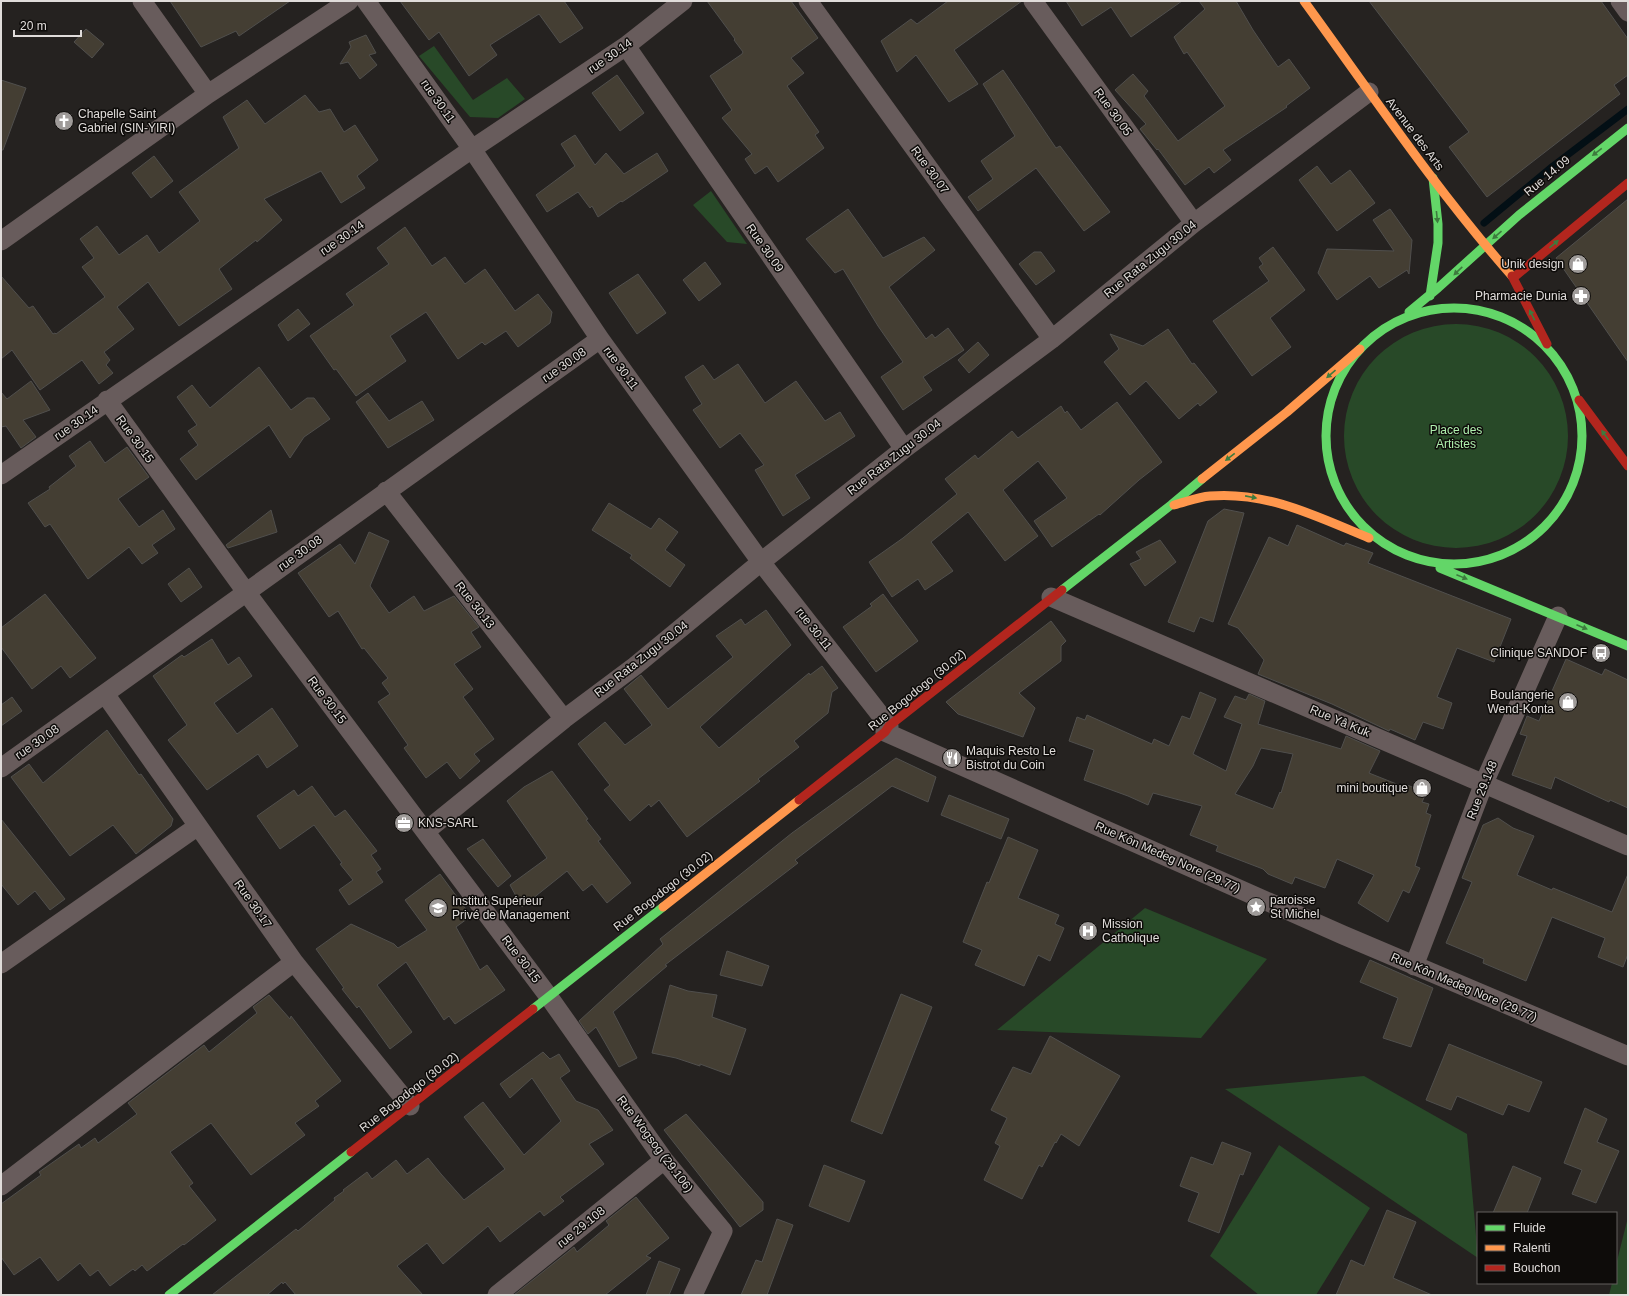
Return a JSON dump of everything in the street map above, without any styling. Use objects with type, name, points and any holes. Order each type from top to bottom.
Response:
[{"type":"street","points":[[142,1],[208,94]]},
{"type":"street","points":[[1,241],[208,94],[349,1]]},
{"type":"street","name":"rue 30.11","points":[[366,1],[472,149],[600,339],[761,562],[887,729]]},
{"type":"street","name":"rue 30.14","points":[[1,475],[107,400],[472,149],[626,46],[683,1]]},
{"type":"street","name":"Rue 30.07","points":[[808,1],[1052,339]]},
{"type":"street","name":"Rue 30.05","points":[[1033,1],[1194,224]]},
{"type":"street","name":"Avenue des Arts","points":[[1304,1],[1369,92],[1484,246],[1513,278],[1550,350]]},
{"type":"street","points":[[1620,1],[1628,12]]},
{"type":"street","name":"Rue 30.09","points":[[626,46],[904,449]]},
{"type":"street","name":"Rue Rata Zugu 30.04","points":[[426,831],[564,719],[635,666],[761,562],[904,449],[1052,339],[1194,224],[1369,92]]},
{"type":"street","name":"Rue 14.09","points":[[1396,321],[1430,296],[1484,246],[1568,173],[1628,128]]},
{"type":"street","points":[[1430,296],[1438,243],[1433,178]]},
{"type":"street","points":[[1513,278],[1628,183]]},
{"type":"street","points":[[1381,542],[1358,522],[1340,496],[1329,466],[1328,458],[1326,435],[1330,404],[1342,374],[1360,349],[1396,321],[1436,308],[1478,310],[1517,324],[1550,350],[1565,371],[1576,395],[1628,466]]},
{"type":"street","name":"rue 30.08","points":[[1,768],[600,339]]},
{"type":"street","name":"Rue Bogodogo (30.02)","points":[[169,1295],[1013,630],[1051,597],[1171,505],[1189,489],[1287,412],[1360,349]]},
{"type":"street","points":[[1426,562],[1460,565],[1493,559],[1524,544],[1549,522],[1568,494],[1580,462],[1582,428],[1576,395]]},
{"type":"street","name":"Rue 30.15","points":[[107,400],[246,592],[549,997]]},
{"type":"street","name":"Rue 30.13","points":[[386,491],[564,719]]},
{"type":"street","points":[[1171,505],[1210,496],[1244,496],[1289,505],[1628,646]]},
{"type":"street","name":"Rue Yâ Kuk","points":[[1051,597],[1628,846]]},
{"type":"street","name":"Rue 29.148","points":[[1414,966],[1484,783],[1558,616]]},
{"type":"street","name":"Rue 30.17","points":[[105,694],[294,962],[410,1106]]},
{"type":"street","name":"Rue Kôn Medeg Nore (29.77)","points":[[887,729],[1414,966],[1628,1056]]},
{"type":"street","points":[[1,964],[198,826]]},
{"type":"street","points":[[1,1186],[294,962]]},
{"type":"street","name":"Rue Wogsog (29.106)","points":[[549,997],[664,1160],[723,1230],[693,1295]]},
{"type":"street","name":"rue 29.108","points":[[497,1295],[664,1160]]},
{"type":"green space","points":[[434,46],[473,100],[507,78],[525,99],[498,118],[470,117],[419,56]]},
{"type":"green space","points":[[711,191],[747,244],[727,242],[693,205]]},
{"type":"green space","name":"Place des Artistes","points":[[1456,324],[1478,326],[1509,337],[1535,357],[1555,383],[1566,414],[1568,436],[1566,458],[1555,489],[1535,515],[1509,535],[1478,546],[1456,548],[1434,546],[1403,535],[1377,515],[1357,489],[1346,458],[1344,436],[1346,414],[1357,383],[1377,357],[1403,337],[1434,326]]},
{"type":"green space","points":[[1145,908],[1267,959],[1201,1038],[997,1030]]},
{"type":"green space","points":[[1364,1076],[1467,1134],[1477,1257],[1352,1173],[1225,1089]]},
{"type":"green space","points":[[1279,1145],[1370,1208],[1316,1295],[1259,1295],[1210,1256]]},
{"type":"green space","points":[[1628,1217],[1628,1295],[1609,1295],[1612,1284],[1617,1284],[1617,1261]]},
{"type":"building","points":[[170,1],[290,1],[239,36],[236,31],[201,47]]},
{"type":"building","points":[[400,1],[564,1],[583,28],[560,43],[539,14],[490,45],[497,55],[469,76],[439,32],[429,40]]},
{"type":"building","points":[[707,1],[791,1],[818,38],[791,58],[804,73],[787,86],[819,132],[815,135],[824,148],[778,182],[767,166],[755,174],[745,159],[752,154],[722,118],[732,110],[710,76],[743,52]]},
{"type":"building","points":[[948,1],[1022,1],[954,50],[978,84],[949,102],[916,55],[897,72],[881,41],[911,19],[917,24]]},
{"type":"building","points":[[1066,1],[1182,1],[1131,37],[1111,7],[1082,26]]},
{"type":"building","points":[[1199,1],[1236,1],[1253,30],[1278,67],[1289,59],[1310,88],[1286,106],[1287,107],[1223,150],[1231,160],[1214,173],[1209,167],[1185,185],[1158,149],[1157,150],[1140,129],[1146,124],[1115,90],[1133,74],[1148,91],[1144,96],[1178,141],[1225,106],[1187,52],[1184,54],[1174,37],[1205,9]]},
{"type":"building","points":[[1369,1],[1601,1],[1628,39],[1628,75],[1614,85],[1620,94],[1487,197],[1449,147],[1469,132]]},
{"type":"building","points":[[86,29],[104,44],[92,58],[74,42]]},
{"type":"building","points":[[366,35],[376,53],[369,55],[377,65],[360,79],[348,62],[340,64],[351,47],[349,42]]},
{"type":"building","points":[[1003,70],[1056,148],[1060,146],[1110,212],[1084,231],[1036,168],[978,211],[968,197],[993,179],[981,161],[1015,136],[983,84]]},
{"type":"building","points":[[617,75],[644,113],[620,131],[592,93]]},
{"type":"building","points":[[1,80],[26,88],[3,150],[1,150]]},
{"type":"building","points":[[305,95],[319,112],[330,109],[344,132],[355,125],[378,160],[357,176],[365,188],[341,203],[321,171],[264,199],[282,220],[257,242],[256,240],[219,269],[232,289],[179,326],[148,282],[117,307],[134,329],[104,352],[110,360],[106,365],[113,373],[99,384],[82,360],[40,390],[12,350],[1,359],[1,276],[29,308],[33,306],[53,334],[56,334],[105,297],[82,267],[94,258],[80,239],[97,226],[119,255],[147,235],[159,253],[200,221],[179,192],[239,148],[223,117],[247,100],[265,124]]},
{"type":"building","points":[[575,135],[595,165],[606,153],[624,174],[657,153],[668,171],[598,217],[592,206],[590,208],[578,192],[547,212],[536,195],[575,166],[561,144]]},
{"type":"building","points":[[154,156],[173,181],[151,198],[132,173]]},
{"type":"building","points":[[1317,166],[1331,184],[1350,170],[1375,203],[1337,231],[1299,180]]},
{"type":"building","points":[[1628,199],[1628,362],[1556,258]]},
{"type":"building","points":[[848,209],[883,258],[924,237],[935,250],[889,287],[926,339],[932,334],[935,338],[948,328],[964,350],[923,377],[932,390],[903,410],[881,377],[903,362],[878,326],[843,269],[835,273],[806,239]]},
{"type":"building","points":[[1390,209],[1412,240],[1409,274],[1407,270],[1379,288],[1370,276],[1337,300],[1318,273],[1327,249],[1394,251],[1373,220]]},
{"type":"building","points":[[405,227],[432,266],[445,257],[465,284],[485,269],[515,311],[538,294],[552,312],[550,323],[518,347],[506,331],[485,345],[482,342],[458,359],[426,312],[390,336],[406,361],[356,396],[336,369],[334,370],[310,336],[354,305],[346,294],[389,264],[377,248]]},
{"type":"building","points":[[1273,247],[1305,290],[1270,318],[1291,347],[1252,376],[1213,321],[1269,281],[1259,267],[1263,264],[1259,258]]},
{"type":"building","points":[[1034,252],[1041,252],[1055,271],[1036,285],[1019,264]]},
{"type":"building","points":[[705,262],[721,284],[699,301],[683,280]]},
{"type":"building","points":[[638,274],[666,313],[637,334],[609,293]]},
{"type":"building","points":[[298,309],[310,324],[288,341],[278,325]]},
{"type":"building","points":[[1168,329],[1192,364],[1194,363],[1217,392],[1200,406],[1198,403],[1179,419],[1146,381],[1130,395],[1104,362],[1119,349],[1110,334],[1143,346]]},
{"type":"building","points":[[978,342],[989,355],[969,373],[958,360]]},
{"type":"building","points":[[738,364],[765,403],[796,381],[825,421],[840,412],[855,436],[795,475],[810,498],[783,516],[755,470],[764,465],[740,433],[720,448],[693,410],[702,404],[685,377],[703,365],[714,380]]},
{"type":"building","points":[[259,367],[291,410],[307,398],[314,398],[330,419],[304,437],[290,458],[269,425],[196,480],[180,459],[198,445],[188,431],[197,425],[177,397],[192,385],[210,408]]},
{"type":"building","points":[[31,381],[50,410],[23,420],[36,437],[21,448],[6,426],[1,427],[1,392],[7,399]]},
{"type":"building","points":[[368,393],[389,421],[422,401],[434,420],[388,448],[356,402]]},
{"type":"building","points":[[1117,402],[1162,462],[1139,480],[1100,515],[1099,514],[1052,547],[1034,521],[1067,498],[1038,461],[1003,490],[1038,536],[1005,561],[968,512],[931,542],[953,571],[925,590],[918,579],[892,597],[869,562],[903,538],[957,494],[945,479],[975,455],[978,459],[1012,431],[1018,438],[1061,406],[1065,413],[1067,411],[1081,430]]},
{"type":"building","points":[[90,441],[105,463],[127,447],[149,477],[118,499],[139,527],[163,510],[175,529],[152,545],[158,553],[142,564],[129,547],[88,579],[50,524],[45,527],[28,503],[50,489],[49,487],[76,466],[69,456]]},
{"type":"building","points":[[609,503],[651,529],[659,518],[678,532],[665,550],[685,565],[670,587],[630,558],[632,555],[592,530]]},
{"type":"building","points":[[1224,509],[1244,513],[1213,622],[1200,617],[1194,632],[1168,622],[1208,521]]},
{"type":"building","points":[[271,510],[277,532],[228,548],[226,545]]},
{"type":"building","points":[[1297,525],[1344,546],[1346,543],[1373,553],[1368,563],[1511,619],[1494,662],[1457,648],[1437,697],[1452,703],[1443,729],[1423,722],[1415,740],[1390,729],[1389,731],[1332,704],[1258,674],[1264,660],[1238,628],[1228,624],[1269,537],[1288,546]]},
{"type":"building","points":[[369,532],[389,541],[370,586],[389,613],[414,596],[424,611],[454,596],[479,627],[471,632],[481,647],[454,664],[473,689],[463,697],[494,739],[474,754],[480,761],[460,779],[447,762],[426,778],[404,748],[408,745],[378,702],[390,694],[382,683],[388,678],[364,648],[362,649],[338,611],[329,617],[298,573],[340,544],[355,564]]},
{"type":"building","points":[[1160,540],[1176,562],[1145,586],[1130,564],[1141,559],[1136,552]]},
{"type":"building","points":[[189,568],[202,587],[181,602],[168,584]]},
{"type":"building","points":[[45,594],[96,658],[70,678],[61,666],[32,689],[1,647],[1,628]]},
{"type":"building","points":[[883,594],[918,641],[876,672],[843,627],[872,606],[870,604]]},
{"type":"building","points":[[766,610],[791,645],[700,727],[719,748],[809,673],[810,675],[822,666],[838,688],[832,692],[828,713],[794,741],[799,747],[758,779],[760,781],[687,837],[659,800],[651,807],[649,804],[630,821],[604,790],[610,785],[578,744],[605,722],[625,745],[652,725],[624,689],[641,675],[668,709],[733,657],[716,636],[741,619],[745,625]]},
{"type":"building","points":[[1051,621],[1066,641],[1061,646],[1061,661],[1019,693],[1035,708],[1023,737],[958,714],[946,702]]},
{"type":"building","points":[[212,639],[228,665],[239,657],[252,676],[214,703],[237,734],[272,708],[298,746],[267,768],[258,754],[207,790],[168,740],[187,725],[153,676],[182,655],[184,657]]},
{"type":"building","points":[[1566,659],[1602,675],[1605,669],[1628,680],[1628,808],[1610,800],[1609,802],[1555,777],[1551,789],[1512,775],[1527,736],[1520,734],[1527,716],[1539,721]]},
{"type":"building","points":[[1200,692],[1216,699],[1193,754],[1226,771],[1242,724],[1224,717],[1235,696],[1246,700],[1249,694],[1265,701],[1258,724],[1341,749],[1346,736],[1380,751],[1369,773],[1404,787],[1405,784],[1426,793],[1422,802],[1429,804],[1426,813],[1431,815],[1415,866],[1420,868],[1409,893],[1403,890],[1388,922],[1358,903],[1374,875],[1337,859],[1325,888],[1295,877],[1292,884],[1268,874],[1263,869],[1216,851],[1218,846],[1190,835],[1202,806],[1153,793],[1148,805],[1084,780],[1094,750],[1069,741],[1077,717],[1085,720],[1087,715],[1152,744],[1154,739],[1169,746],[1182,716],[1190,719]],"holes":[[[1261,748],[1293,754],[1281,793],[1280,792],[1273,809],[1235,794],[1253,766]]]},
{"type":"building","points":[[12,697],[22,711],[1,726],[1,705]]},
{"type":"building","points":[[107,730],[173,819],[171,826],[136,854],[113,825],[70,856],[11,777],[29,764],[43,783]]},
{"type":"building","points":[[896,758],[936,777],[928,802],[892,786],[795,860],[798,863],[665,965],[667,966],[613,1012],[637,1058],[619,1067],[596,1027],[588,1034],[579,1021],[663,944],[660,939],[792,833]]},
{"type":"building","points":[[552,771],[588,819],[586,820],[601,839],[598,841],[631,883],[607,903],[592,884],[583,891],[567,871],[522,907],[510,885],[547,858],[507,801],[524,787]]},
{"type":"building","points":[[312,786],[335,817],[345,810],[377,851],[371,855],[381,869],[376,872],[383,882],[349,905],[339,890],[353,880],[340,864],[342,863],[314,825],[280,849],[257,816],[294,790],[298,796]]},
{"type":"building","points":[[949,795],[1009,819],[1001,839],[941,815]]},
{"type":"building","points":[[1498,818],[1513,828],[1534,836],[1517,875],[1552,890],[1553,888],[1612,912],[1628,874],[1628,954],[1623,967],[1598,957],[1605,938],[1552,917],[1526,981],[1483,963],[1484,959],[1446,943],[1472,882],[1462,878],[1483,825]]},
{"type":"building","points":[[1,819],[65,899],[50,910],[35,891],[18,905],[1,884]]},
{"type":"building","points":[[1008,837],[1038,850],[1018,898],[1059,915],[1055,924],[1064,928],[1050,961],[1038,955],[1024,986],[975,965],[982,950],[963,942],[987,882],[989,883]]},
{"type":"building","points":[[483,839],[511,876],[498,887],[467,849]]},
{"type":"building","points":[[440,874],[471,916],[456,927],[480,970],[487,965],[505,990],[455,1024],[449,1016],[444,1020],[406,962],[377,985],[412,1032],[390,1049],[359,1006],[357,1008],[342,989],[344,988],[316,949],[351,924],[394,944],[398,948],[427,930],[405,900]]},
{"type":"building","points":[[727,951],[769,966],[762,986],[720,975]]},
{"type":"building","points":[[1370,960],[1433,988],[1411,1047],[1383,1038],[1398,998],[1360,982]]},
{"type":"building","points":[[670,985],[688,991],[717,995],[712,1017],[746,1029],[730,1075],[700,1064],[700,1066],[676,1058],[652,1053]]},
{"type":"building","points":[[901,994],[932,1007],[882,1134],[851,1121]]},
{"type":"building","points":[[269,995],[290,1019],[291,1016],[341,1081],[315,1101],[319,1106],[295,1123],[305,1135],[251,1175],[211,1123],[170,1152],[193,1183],[189,1186],[216,1220],[147,1271],[142,1265],[135,1271],[133,1269],[110,1286],[98,1270],[90,1276],[80,1263],[58,1281],[40,1257],[14,1275],[1,1257],[1,1204],[41,1175],[39,1172],[79,1144],[81,1148],[95,1138],[98,1143],[137,1114],[128,1103],[204,1045],[209,1052],[257,1013],[253,1007]]},
{"type":"building","points":[[1050,1036],[1120,1076],[1079,1146],[1061,1134],[1056,1143],[1055,1142],[1042,1167],[1039,1165],[1022,1199],[984,1180],[1000,1146],[995,1143],[1007,1118],[991,1110],[1013,1067],[1031,1074]]},
{"type":"building","points":[[1449,1044],[1542,1082],[1529,1112],[1508,1104],[1503,1115],[1457,1096],[1451,1110],[1426,1100]]},
{"type":"building","points":[[543,1052],[550,1059],[559,1054],[570,1071],[560,1078],[576,1101],[598,1110],[613,1130],[589,1144],[604,1164],[560,1197],[564,1201],[544,1216],[540,1211],[500,1242],[488,1226],[443,1264],[427,1243],[397,1266],[423,1295],[296,1295],[285,1282],[283,1284],[282,1282],[267,1295],[212,1295],[296,1229],[298,1231],[335,1200],[334,1198],[344,1191],[343,1190],[367,1172],[372,1179],[396,1160],[407,1174],[428,1158],[464,1200],[505,1169],[464,1117],[483,1102],[524,1155],[561,1121],[532,1078],[510,1098],[500,1084]]},
{"type":"building","points":[[1585,1108],[1607,1119],[1597,1142],[1619,1151],[1596,1203],[1572,1194],[1582,1170],[1564,1163]]},
{"type":"building","points":[[686,1114],[763,1202],[763,1210],[740,1227],[664,1130]]},
{"type":"building","points":[[1222,1142],[1251,1153],[1243,1175],[1240,1174],[1219,1233],[1188,1221],[1199,1193],[1180,1186],[1191,1157],[1213,1165]]},
{"type":"building","points":[[824,1165],[865,1181],[849,1222],[809,1206]]},
{"type":"building","points":[[1513,1166],[1541,1178],[1527,1212],[1493,1212]]},
{"type":"building","points":[[636,1197],[669,1238],[646,1256],[651,1258],[605,1295],[514,1295],[574,1247],[577,1252],[609,1225],[606,1221]]},
{"type":"building","points":[[1387,1210],[1416,1222],[1393,1278],[1432,1295],[1336,1295],[1351,1260],[1364,1266]]},
{"type":"building","points":[[777,1219],[793,1225],[767,1295],[741,1295],[756,1260],[762,1262]]},
{"type":"building","points":[[659,1261],[680,1269],[669,1295],[646,1295]]},
{"type":"waterway","points":[[1484,223],[1553,166],[1628,109]]},
{"type":"traffic: fast","points":[[1409,312],[1519,215],[1628,128]]},
{"type":"traffic: fast","points":[[1430,296],[1438,243],[1438,224],[1433,178]]},
{"type":"traffic: fast","points":[[1454,308],[1491,314],[1514,323],[1535,337],[1553,355],[1567,376],[1572,387],[1579,411],[1582,436],[1576,473],[1567,496],[1553,517],[1535,535],[1514,549],[1503,554],[1479,561],[1454,564],[1417,558],[1394,549],[1373,535],[1355,517],[1341,496],[1336,485],[1329,461],[1326,436],[1332,399],[1341,376],[1355,355],[1373,337],[1394,323],[1405,318],[1429,311],[1454,308]]},
{"type":"traffic: fast","points":[[1062,590],[1202,479]]},
{"type":"traffic: fast","points":[[1440,568],[1628,646]]},
{"type":"traffic: fast","points":[[533,1009],[663,907]]},
{"type":"traffic: fast","points":[[169,1295],[351,1152]]},
{"type":"traffic: slow","points":[[1304,1],[1430,175],[1512,276]]},
{"type":"traffic: slow","points":[[1202,479],[1287,412],[1360,349]]},
{"type":"traffic: slow","points":[[1174,505],[1196,498],[1210,496],[1252,498],[1292,507],[1369,538]]},
{"type":"traffic: slow","points":[[663,907],[799,800]]},
{"type":"traffic: jam","points":[[1513,278],[1628,183]]},
{"type":"traffic: jam","points":[[1512,276],[1547,344]]},
{"type":"traffic: jam","points":[[1579,400],[1628,466]]},
{"type":"traffic: jam","points":[[799,800],[885,732],[889,726],[1062,590]]},
{"type":"traffic: jam","points":[[351,1152],[533,1009]]},
{"type":"place","name":"Chapelle Saint Gabriel (SIN-YIRI)","points":[[64,121]]},
{"type":"place","name":"Unik design","points":[[1578,264]]},
{"type":"place","name":"Pharmacie Dunia","points":[[1581,296]]},
{"type":"place","name":"Clinique SANDOF","points":[[1601,653]]},
{"type":"place","name":"Boulangerie Wend-Konta","points":[[1568,702]]},
{"type":"place","name":"Maquis Resto Le Bistrot du Coin","points":[[952,758]]},
{"type":"place","name":"mini boutique","points":[[1422,788]]},
{"type":"place","name":"KNS-SARL","points":[[404,823]]},
{"type":"place","name":"paroisse St Michel","points":[[1256,907]]},
{"type":"place","name":"Institut Supérieur Privé de Management","points":[[438,908]]},
{"type":"place","name":"Mission Catholique","points":[[1088,931]]}]
